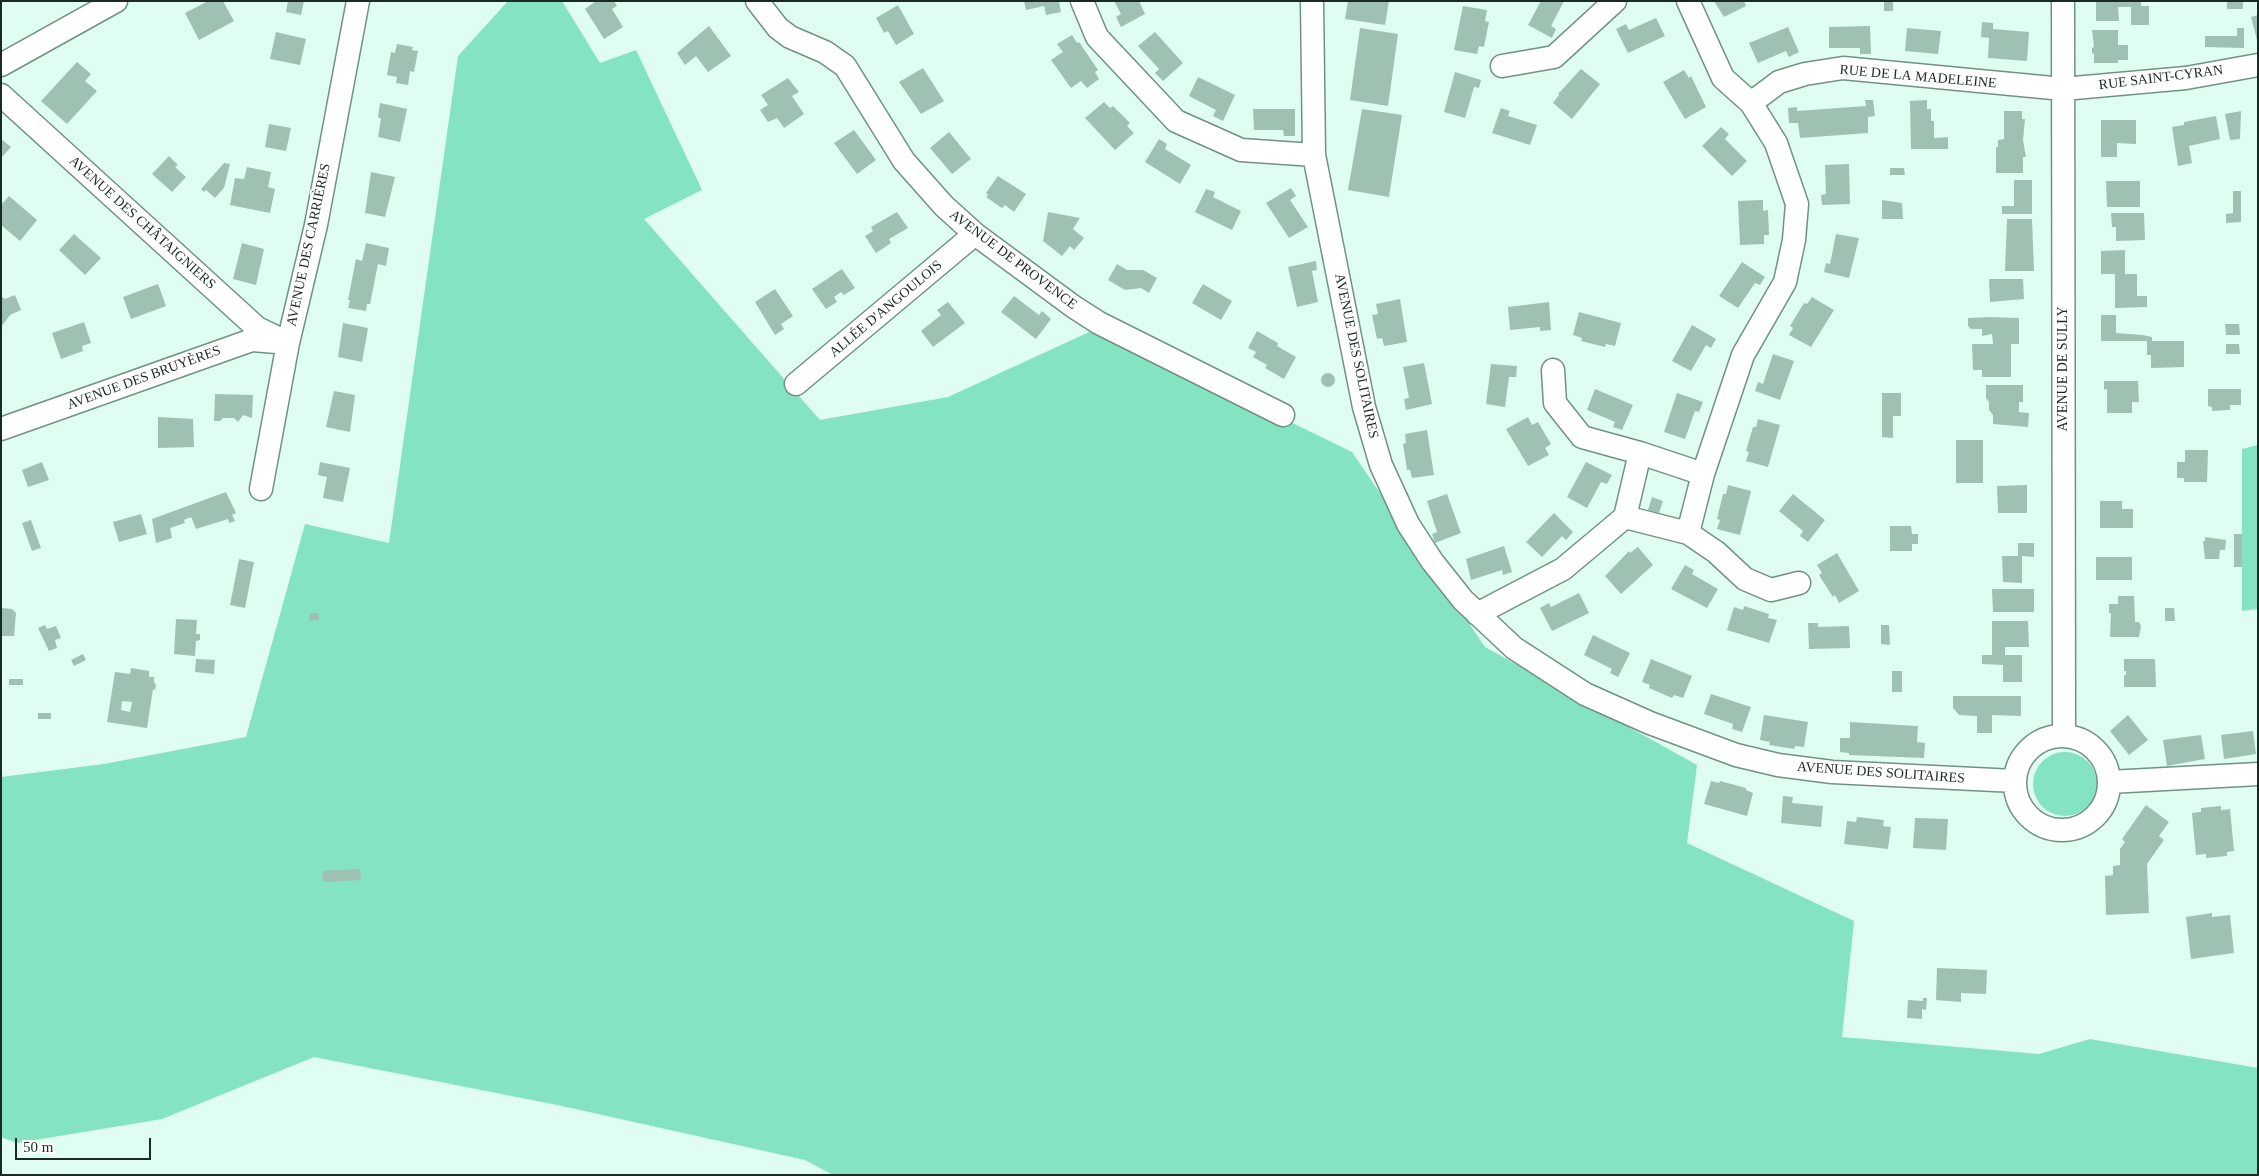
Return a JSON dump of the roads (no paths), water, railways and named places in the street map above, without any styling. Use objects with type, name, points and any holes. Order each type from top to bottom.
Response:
[{"type":"street","points":[[1,65],[116,1]]},
{"type":"street","name":"AVENUE DES CARRIÈRES","points":[[261,489],[288,343],[316,225],[358,1]]},
{"type":"street","name":"AVENUE DE PROVENCE","points":[[757,1],[778,28],[790,37],[825,52],[845,66],[904,161],[944,206],[975,234],[1074,307],[1100,323],[1283,415]]},
{"type":"street","points":[[1082,1],[1096,37],[1176,121],[1241,150],[1314,155]]},
{"type":"street","name":"AVENUE DES SOLITAIRES","points":[[1312,1],[1314,155],[1364,407],[1381,465],[1408,524],[1447,582],[1477,614],[1514,648],[1584,694],[1650,723],[1736,755],[1778,765],[1832,772],[2015,781]]},
{"type":"street","points":[[1502,66],[1554,56],[1615,1]]},
{"type":"street","points":[[1688,1],[1723,78],[1751,103],[1776,143],[1797,204],[1794,240],[1785,282],[1743,355],[1703,474],[1688,533]]},
{"type":"street","name":"AVENUE DE SULLY","points":[[2064,1],[2064,736]]},
{"type":"street","name":"RUE SAINT-CYRAN","points":[[2063,89],[2186,78],[2258,65]]},
{"type":"street","name":"RUE DE LA MADELEINE","points":[[1751,103],[1780,82],[1806,74],[1843,68],[2063,89]]},
{"type":"street","name":"AVENUE DES CHÂTAIGNIERS","points":[[1,95],[257,328],[288,343]]},
{"type":"street","name":"ALLÉE D'ANGOULOIS","points":[[796,384],[975,234]]},
{"type":"street","name":"AVENUE DES BRUYÈRES","points":[[1,429],[252,340],[288,343]]},
{"type":"street","points":[[1553,370],[1555,403],[1582,437],[1640,453],[1703,474]]},
{"type":"street","points":[[1477,614],[1563,569],[1625,516],[1640,453]]},
{"type":"street","points":[[1625,516],[1688,533],[1716,552],[1745,579],[1771,590],[1800,583]]},
{"type":"street","points":[[2064,736],[2078,739],[2090,746],[2100,756],[2107,768],[2108,796],[2102,808],[2093,819],[2081,827],[2053,830],[2040,825],[2029,817],[2021,806],[2016,794],[2015,781],[2018,766],[2036,744],[2050,738],[2064,736]]},
{"type":"street","points":[[2109,782],[2258,774]]}]
